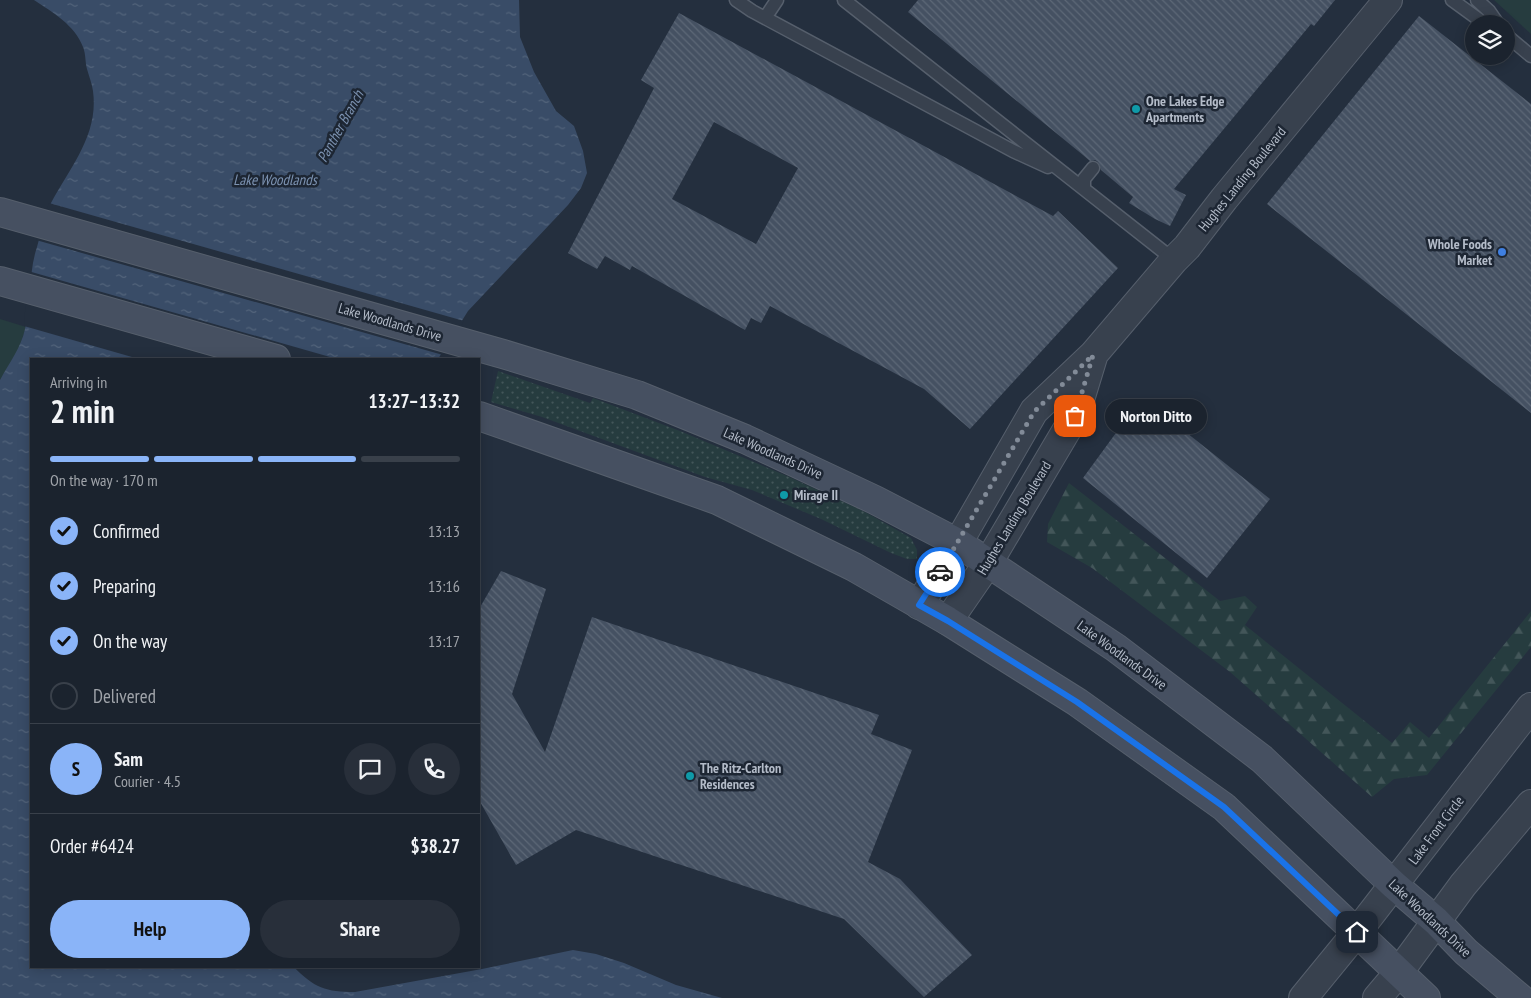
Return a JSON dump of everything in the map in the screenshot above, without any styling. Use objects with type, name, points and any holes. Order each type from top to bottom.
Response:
[{"type":"main road","name":"Lake Woodlands Drive","points":[[1,213],[503,354],[637,395],[744,439],[875,500],[958,543],[1116,648],[1262,759],[1394,885],[1436,921],[1466,952],[1520,998]]},
{"type":"main road","points":[[0,281],[272,358]]},
{"type":"main road","points":[[483,417],[717,500],[854,567],[948,621],[1077,702],[1224,807],[1426,998]]},
{"type":"street","name":"Hughes Landing Boulevard","points":[[919,605],[958,543],[1034,412],[1093,355],[1187,247],[1224,199],[1388,0]]},
{"type":"street","name":"Hughes Landing Boulevard","points":[[948,621],[988,564],[1075,416],[1093,355]]},
{"type":"street","name":"Lake Front Circle","points":[[1303,998],[1394,885],[1531,707]]},
{"type":"street","points":[[1377,998],[1399,972],[1463,885],[1531,804]]},
{"type":"lane","points":[[736,0],[765,18],[1013,151],[1068,176]]},
{"type":"lane","points":[[765,18],[777,0]]},
{"type":"lane","points":[[844,0],[1174,260]]},
{"type":"lane","points":[[1452,0],[1473,15]]},
{"type":"lane","points":[[1477,0],[1492,15]]},
{"type":"lane","points":[[1515,43],[1531,56]]},
{"type":"lane","points":[[1084,188],[1084,179],[1093,168]]},
{"type":"green space","points":[[1494,0],[1531,0],[1531,34],[1515,19],[1515,15],[1510,15]]},
{"type":"green space","points":[[0,319],[26,327],[19,349],[0,380]]},
{"type":"green space","points":[[498,371],[590,403],[593,398],[680,431],[787,476],[865,512],[911,538],[917,550],[917,559],[907,559],[891,553],[821,519],[752,490],[705,477],[542,417],[491,402]]},
{"type":"green space","points":[[1069,483],[1220,601],[1245,596],[1257,607],[1245,625],[1392,743],[1410,722],[1429,738],[1531,611],[1531,647],[1427,775],[1394,779],[1372,797],[1230,672],[1092,568],[1047,542],[1048,524]]},
{"type":"water","name":"Lake Woodlands","points":[[34,0],[519,0],[520,37],[534,72],[556,111],[574,126],[583,151],[587,173],[581,188],[568,205],[468,311],[439,358],[30,358],[30,968],[295,968],[314,984],[328,990],[355,992],[573,950],[596,954],[624,963],[676,985],[722,998],[0,998],[0,380],[18,349],[23,336],[29,309],[34,257],[47,214],[51,203],[81,150],[92,122],[94,107],[93,88],[86,66],[84,50],[79,39],[69,26]]},
{"type":"pier","points":[[49,203],[464,321],[443,355],[36,240]]},
{"type":"pier","points":[[28,271],[333,358],[136,358],[24,326]]},
{"type":"building","name":"One Lakes Edge Apartments","points":[[918,0],[1335,0],[1314,26],[1311,24],[1174,189],[1186,195],[1170,226],[1129,203],[1133,197],[1101,170],[1098,162],[1095,160],[1090,161],[908,12]]},
{"type":"building","points":[[679,13],[1053,216],[1058,211],[1118,268],[970,429],[924,389],[770,306],[761,323],[751,318],[745,330],[632,266],[630,270],[605,256],[597,269],[568,253],[654,88],[641,80]],"holes":[[[714,122],[798,168],[756,244],[672,199]]]},
{"type":"building","points":[[1419,16],[1465,52],[1465,65],[1481,65],[1531,104],[1531,413],[1267,204]]},
{"type":"building","points":[[1140,400],[1153,406],[1270,499],[1207,578],[1083,478]]},
{"type":"building","name":"The Ritz-Carlton Residences","points":[[501,571],[546,589],[512,694],[545,752],[592,617],[879,715],[871,734],[912,750],[868,862],[900,879],[972,955],[924,997],[844,919],[576,830],[516,865],[480,802],[480,607]]},
{"type":"way so far","points":[[940,572],[1034,412],[1093,355],[1075,416]]},
{"type":"place","name":"One Lakes Edge Apartments","points":[[1136,109]]},
{"type":"place","name":"Whole Foods Market","points":[[1502,252]]},
{"type":"place","name":"Norton Ditto","points":[[1075,416]]},
{"type":"place","name":"Mirage II","points":[[784,495]]},
{"type":"place","name":"The Ritz-Carlton Residences","points":[[690,776]]},
{"type":"route","points":[[940,572],[919,605],[948,621],[1077,702],[1224,807],[1357,932]]},
{"type":"water label","name":"Panther Branch","points":[[340,126]]}]
